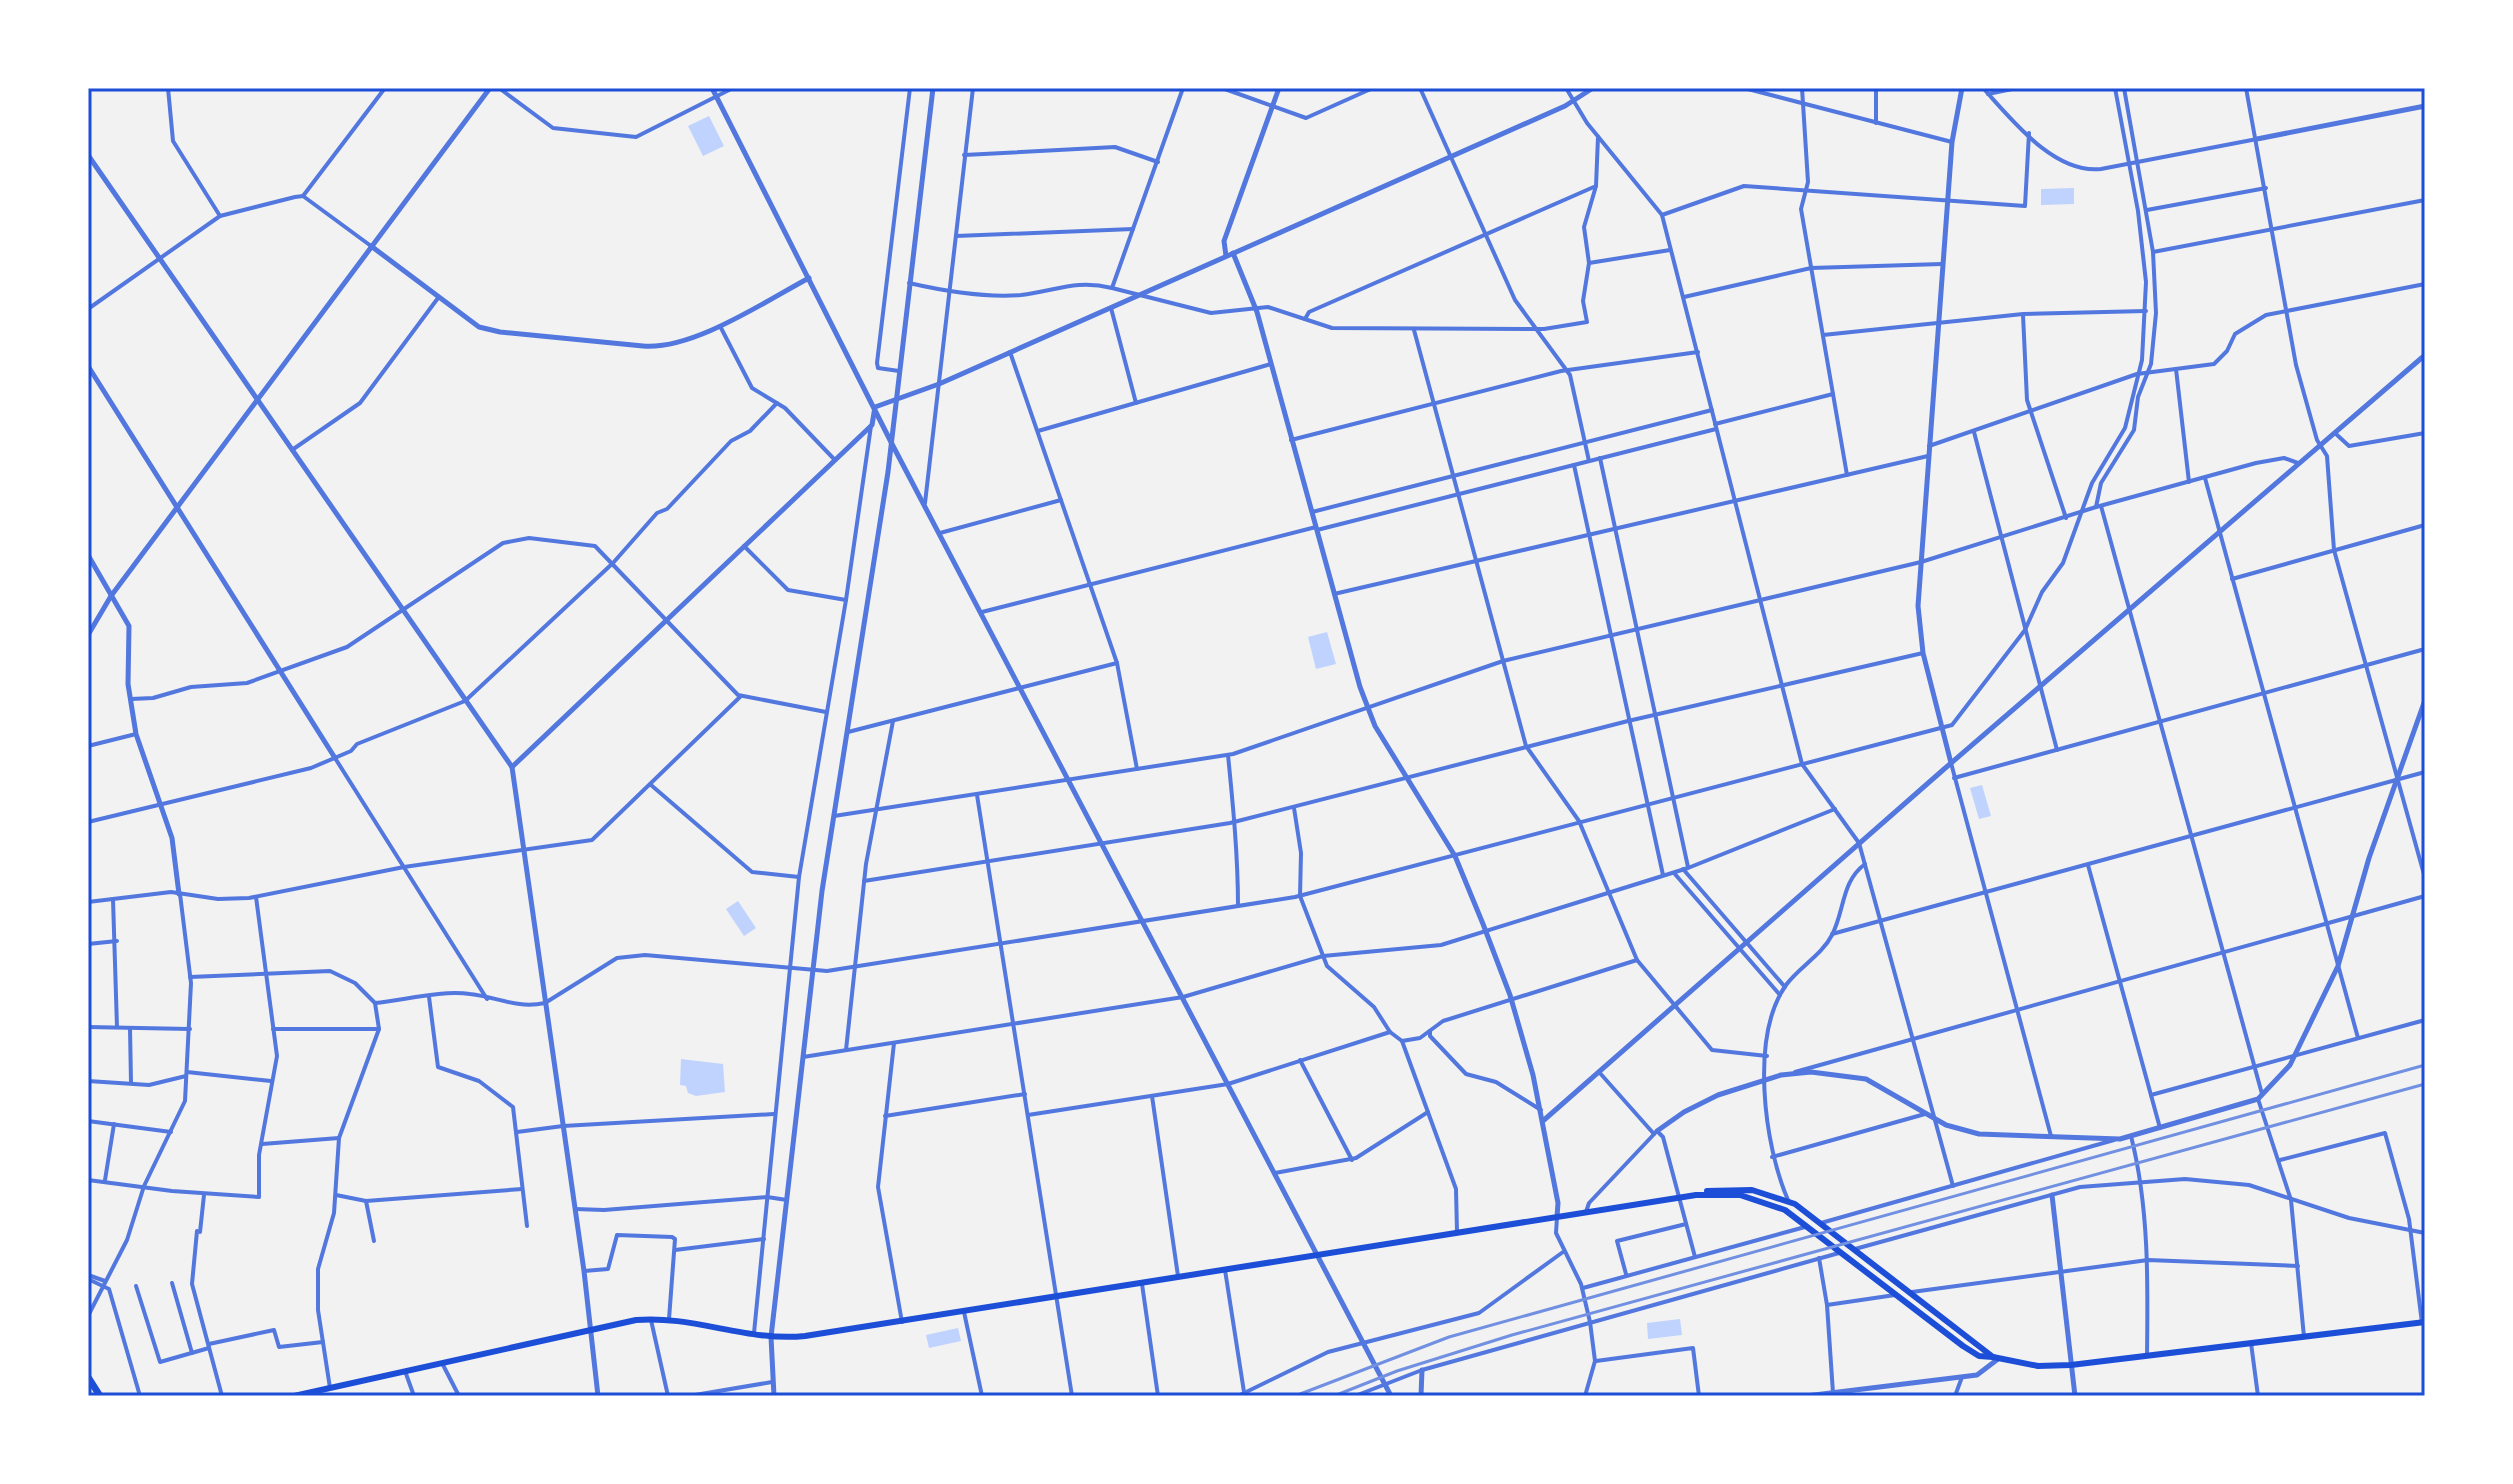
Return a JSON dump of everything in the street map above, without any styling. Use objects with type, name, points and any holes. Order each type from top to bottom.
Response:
[{"type":"main road","points":[[294,1396],[591,1328],[650,1319],[669,1319],[771,1337],[805,1336],[1732,1188],[1788,1200],[1995,1358]]},
{"type":"main road","points":[[1696,1195],[1755,1198],[1785,1210],[1979,1356],[2038,1366],[2071,1365],[2423,1323]]},
{"type":"main road","points":[[88,1377],[100,1396]]},
{"type":"street","points":[[168,88],[173,141],[220,216]]},
{"type":"street","points":[[88,309],[220,216],[303,196],[385,88]]},
{"type":"street","points":[[88,635],[111,596],[490,88]]},
{"type":"street","points":[[499,88],[553,128],[636,137],[733,88]]},
{"type":"street","points":[[712,88],[892,444],[1391,1396]]},
{"type":"street","points":[[899,371],[878,368],[877,363],[910,88]]},
{"type":"street","points":[[774,1396],[771,1337],[813,969],[832,817],[892,444],[908,283],[933,88]]},
{"type":"street","points":[[924,504],[973,88]]},
{"type":"street","points":[[1112,288],[1183,88]]},
{"type":"street","points":[[1222,88],[1306,118],[1373,88]]},
{"type":"street","points":[[1226,256],[1224,241],[1279,88]]},
{"type":"street","points":[[1420,88],[1515,300],[1568,370],[1589,461]]},
{"type":"street","points":[[1566,88],[1598,137],[1662,215],[1802,764],[1859,843],[1953,1186]]},
{"type":"street","points":[[875,407],[939,384],[1451,157],[1574,102],[1593,88]]},
{"type":"street","points":[[1744,88],[1952,142]]},
{"type":"street","points":[[1802,88],[1807,189],[1801,209],[1847,475]]},
{"type":"street","points":[[1876,88],[1876,123]]},
{"type":"street","points":[[1962,88],[1952,142],[1918,606],[1923,653],[1954,778],[2051,1136]]},
{"type":"street","points":[[1983,88],[2060,160],[2079,169],[2129,164],[2425,106]]},
{"type":"street","points":[[1988,94],[2017,88]]},
{"type":"street","points":[[375,1003],[470,993],[519,1006],[545,1003],[617,958],[645,955],[813,969],[853,967],[1300,896],[1943,728],[1955,722],[2025,630],[2042,592],[2063,563],[2092,483],[2125,428],[2146,311],[2144,253],[2115,88]]},
{"type":"street","points":[[2124,88],[2153,252],[2156,313],[2148,372],[2138,397],[2134,430],[2101,483],[2098,507],[2130,610],[2254,1066],[2260,1098],[2291,1200],[2304,1337]]},
{"type":"street","points":[[2246,88],[2289,311],[2296,365],[2321,447],[2327,456],[2334,550],[2425,878]]},
{"type":"street","points":[[1662,215],[1744,186],[2025,206],[2029,133]]},
{"type":"street","points":[[908,283],[949,291],[1021,295],[1063,284],[1093,283],[1211,313],[1268,307],[1332,328],[1536,328],[1587,322],[1583,301],[1589,263],[1584,227],[1596,186],[1598,137]]},
{"type":"street","points":[[964,155],[1115,147],[1158,162]]},
{"type":"street","points":[[88,155],[512,767],[584,1271],[598,1396]]},
{"type":"street","points":[[1305,319],[1309,312],[1596,186]]},
{"type":"street","points":[[2147,210],[2266,188]]},
{"type":"street","points":[[303,196],[438,298],[488,330],[643,346],[674,345],[809,278]]},
{"type":"street","points":[[2153,252],[2425,200]]},
{"type":"street","points":[[956,236],[1133,229]]},
{"type":"street","points":[[1589,263],[1671,250]]},
{"type":"street","points":[[1233,253],[1256,307],[1367,708],[1455,856],[1511,1001],[1544,1120],[1558,1203],[1556,1233],[1583,1288],[1590,1322],[1595,1361],[1585,1396]]},
{"type":"street","points":[[1683,297],[1811,268],[1942,264]]},
{"type":"street","points":[[1929,446],[2137,374],[2214,364],[2227,351],[2235,334],[2254,321],[2425,284]]},
{"type":"street","points":[[292,450],[360,403],[438,298]]},
{"type":"street","points":[[1111,308],[1136,403]]},
{"type":"street","points":[[1823,335],[2023,314],[2146,311]]},
{"type":"street","points":[[2023,314],[2030,412],[2066,518]]},
{"type":"street","points":[[719,324],[752,388],[777,403],[833,458]]},
{"type":"street","points":[[1414,330],[1526,746],[1579,821],[1637,960],[1712,1050],[1767,1056]]},
{"type":"street","points":[[1010,352],[1117,663],[1137,769]]},
{"type":"street","points":[[1291,440],[1568,370],[1698,352]]},
{"type":"street","points":[[1544,1120],[1951,763],[2301,465],[2425,355]]},
{"type":"street","points":[[1038,431],[1271,364]]},
{"type":"street","points":[[88,366],[487,999]]},
{"type":"street","points":[[2175,368],[2189,482]]},
{"type":"street","points":[[982,612],[1574,465],[1833,394]]},
{"type":"street","points":[[88,822],[143,810],[160,802],[311,768],[357,744],[465,701],[613,563],[657,513],[667,509],[694,484],[731,441],[750,431],[777,403]]},
{"type":"street","points":[[754,1335],[799,877],[875,407]]},
{"type":"street","points":[[1312,512],[1712,410]]},
{"type":"street","points":[[512,767],[833,458],[872,425]]},
{"type":"street","points":[[1974,432],[2057,750]]},
{"type":"street","points":[[2336,434],[2349,446],[2425,433]]},
{"type":"street","points":[[1334,594],[1928,456]]},
{"type":"street","points":[[1600,458],[1686,868],[1780,995]]},
{"type":"street","points":[[832,817],[1228,755],[1503,661],[1921,562],[2098,507],[2284,458],[2301,465]]},
{"type":"street","points":[[1574,465],[1663,875]]},
{"type":"street","points":[[2205,478],[2358,1038]]},
{"type":"street","points":[[940,533],[1061,500]]},
{"type":"street","points":[[2232,579],[2425,525]]},
{"type":"street","points":[[131,699],[153,698],[191,687],[232,686],[281,672],[347,647],[480,557],[511,540],[529,538],[595,546],[741,696],[826,712]]},
{"type":"street","points":[[743,545],[788,590],[846,600]]},
{"type":"street","points":[[88,555],[129,626],[131,699],[136,734],[175,848],[190,977],[185,1101],[144,1186],[127,1240],[88,1316]]},
{"type":"street","points":[[1954,778],[2425,649]]},
{"type":"street","points":[[864,881],[1232,822],[1628,721],[1923,653]]},
{"type":"street","points":[[846,732],[1117,663]]},
{"type":"street","points":[[88,902],[171,892],[218,899],[256,897],[404,867],[592,840],[741,696]]},
{"type":"street","points":[[1821,1223],[2260,1098],[2284,1075],[2338,966],[2425,700]]},
{"type":"street","points":[[846,1050],[864,881],[893,721]]},
{"type":"street","points":[[88,746],[136,734]]},
{"type":"street","points":[[1228,755],[1232,822],[1238,853],[1238,906]]},
{"type":"street","points":[[1832,934],[2425,772]]},
{"type":"street","points":[[651,785],[752,872],[799,877]]},
{"type":"street","points":[[977,795],[1072,1396]]},
{"type":"street","points":[[1294,808],[1301,853],[1300,896],[1323,956],[1327,966],[1374,1007],[1390,1032],[1402,1041],[1456,1189],[1457,1232]]},
{"type":"street","points":[[803,1057],[1183,997],[1323,956],[1441,945],[1686,868],[1835,809]]},
{"type":"street","points":[[1788,1200],[1772,1157],[1765,1080],[1773,1007],[1785,987],[1832,934],[1845,889],[1856,871],[1865,864]]},
{"type":"street","points":[[2088,865],[2160,1128]]},
{"type":"street","points":[[1673,872],[1785,987]]},
{"type":"street","points":[[1586,1212],[1589,1203],[1656,1132],[1700,1103],[1765,1080],[1914,1037],[2425,896]]},
{"type":"street","points":[[88,1180],[204,1194],[259,1197],[262,1144],[277,1056],[256,897]]},
{"type":"street","points":[[113,899],[117,941],[117,1027]]},
{"type":"street","points":[[88,944],[117,941]]},
{"type":"street","points":[[1402,1041],[1430,1034],[1443,1021],[1637,960]]},
{"type":"street","points":[[190,977],[330,971],[355,983],[375,1003],[379,1029],[339,1138],[336,1195],[318,1269],[330,1388]]},
{"type":"street","points":[[429,997],[438,1067],[479,1081],[513,1107],[527,1226]]},
{"type":"street","points":[[2151,1095],[2425,1020]]},
{"type":"street","points":[[88,1027],[190,1029]]},
{"type":"street","points":[[130,1028],[131,1083]]},
{"type":"street","points":[[273,1029],[379,1029]]},
{"type":"street","points":[[1028,1115],[1228,1084],[1390,1032]]},
{"type":"street","points":[[1430,1034],[1466,1074],[1496,1082],[1542,1110]]},
{"type":"street","points":[[894,1043],[878,1187],[902,1322]]},
{"type":"street","points":[[1300,1060],[1352,1160]]},
{"type":"street","points":[[1599,1072],[1663,1137],[1695,1257]]},
{"type":"street","points":[[88,1081],[149,1085],[186,1074],[271,1081]]},
{"type":"street","points":[[1790,1074],[1855,1075],[1879,1085],[1937,1120],[1969,1133],[2120,1139]]},
{"type":"street","points":[[885,1116],[1025,1094]]},
{"type":"street","points":[[1152,1096],[1179,1278]]},
{"type":"street","points":[[1275,1173],[1352,1160],[1428,1112]]},
{"type":"street","points":[[516,1132],[563,1126],[774,1114]]},
{"type":"street","points":[[1772,1157],[1928,1114]]},
{"type":"street","points":[[88,1121],[171,1132]]},
{"type":"street","points":[[105,1180],[114,1124]]},
{"type":"street","points":[[2280,1160],[2385,1133],[2410,1230],[2423,1323]]},
{"type":"street","points":[[2131,1136],[2148,1260],[2147,1355]]},
{"type":"street","points":[[262,1144],[339,1138]]},
{"type":"street","points":[[1855,1249],[2080,1187],[2219,1180],[2249,1185],[2349,1218],[2425,1233]]},
{"type":"street","points":[[336,1195],[366,1201],[522,1189]]},
{"type":"street","points":[[204,1194],[192,1284],[222,1396]]},
{"type":"street","points":[[2052,1195],[2075,1396]]},
{"type":"street","points":[[575,1209],[604,1210],[767,1197],[787,1200]]},
{"type":"street","points":[[366,1201],[374,1241]]},
{"type":"street","points":[[1626,1274],[1617,1241],[1686,1224]]},
{"type":"street","points":[[1583,1288],[1807,1226]]},
{"type":"street","points":[[584,1271],[608,1269],[617,1235],[672,1237],[675,1250],[669,1319]]},
{"type":"street","points":[[675,1250],[764,1239]]},
{"type":"street","points":[[1238,1396],[1299,1364],[1364,1343],[1479,1313],[1563,1252]]},
{"type":"street","points":[[1355,1396],[1422,1370],[1841,1252]]},
{"type":"street","points":[[1819,1258],[1827,1305],[1833,1393]]},
{"type":"street","points":[[1910,1293],[2148,1260],[2298,1266]]},
{"type":"street","points":[[1225,1270],[1244,1392]]},
{"type":"street","points":[[88,1277],[104,1283],[109,1289],[140,1396]]},
{"type":"street","points":[[172,1283],[192,1353]]},
{"type":"street","points":[[1142,1284],[1158,1396]]},
{"type":"street","points":[[136,1286],[160,1362],[274,1330],[279,1347],[323,1342]]},
{"type":"street","points":[[1827,1305],[1895,1295]]},
{"type":"street","points":[[964,1312],[982,1396]]},
{"type":"street","points":[[650,1319],[668,1396]]},
{"type":"street","points":[[2251,1343],[2258,1396]]},
{"type":"street","points":[[1595,1361],[1693,1348],[1699,1396]]},
{"type":"street","points":[[1806,1396],[1858,1393],[1977,1375],[1995,1358]]},
{"type":"street","points":[[442,1363],[459,1396]]},
{"type":"street","points":[[1421,1396],[1422,1370]]},
{"type":"street","points":[[405,1371],[414,1396]]},
{"type":"street","points":[[1955,1396],[1962,1377]]},
{"type":"street","points":[[689,1396],[772,1382]]},
{"type":"water","points":[[709,116],[724,146],[703,156],[688,126]]},
{"type":"water","points":[[2074,188],[2074,204],[2041,205],[2041,189]]},
{"type":"water","points":[[1327,632],[1336,664],[1316,669],[1308,637]]},
{"type":"water","points":[[1982,785],[1991,816],[1979,819],[1970,788]]},
{"type":"water","points":[[738,901],[756,928],[744,936],[726,909]]},
{"type":"water","points":[[681,1059],[723,1064],[725,1092],[696,1096],[688,1093],[686,1086],[680,1085]]},
{"type":"water","points":[[1680,1319],[1682,1335],[1648,1339],[1647,1323]]},
{"type":"water","points":[[958,1328],[961,1341],[929,1348],[926,1335]]},
{"type":"railway","points":[[1295,1396],[1449,1337],[2425,1065]]},
{"type":"railway","points":[[1334,1396],[1397,1371],[1512,1335],[2425,1084]]}]
